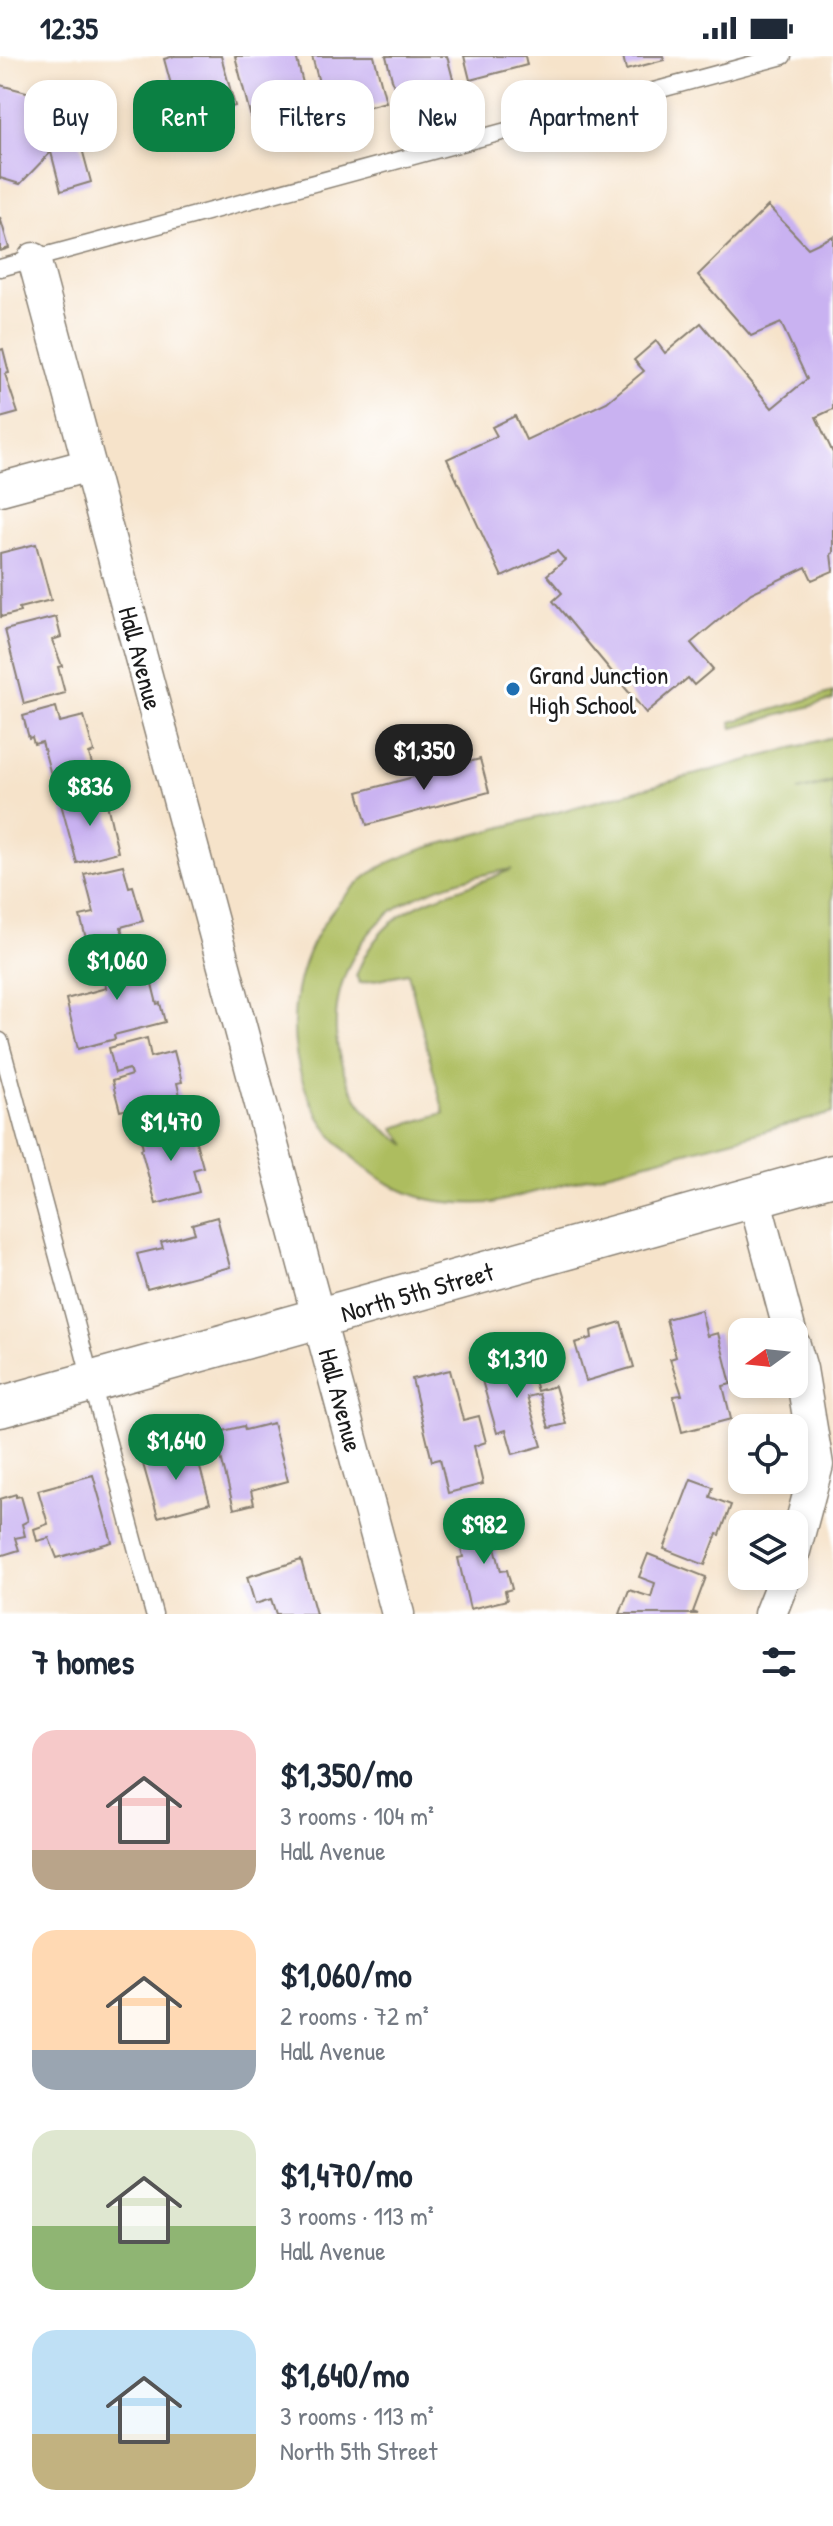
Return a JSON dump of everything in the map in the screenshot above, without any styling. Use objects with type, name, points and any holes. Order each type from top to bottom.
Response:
[{"type":"street","name":"Hall Avenue","points":[[34,259],[398,1614]]},
{"type":"street","points":[[0,489],[89,465]]},
{"type":"street","name":"North 5th Street","points":[[0,1407],[833,1175]]},
{"type":"street","points":[[754,1197],[786,1318]]},
{"type":"street","points":[[805,1510],[817,1465],[806,1398]]},
{"type":"street","points":[[770,1614],[779,1590]]},
{"type":"lane","points":[[0,268],[783,56]]},
{"type":"lane","points":[[0,1041],[154,1614]]},
{"type":"green space","points":[[833,692],[833,700],[733,728],[731,722]]},
{"type":"green space","points":[[833,737],[833,781],[798,791],[833,783],[833,1113],[493,1203],[427,1199],[382,1180],[344,1149],[320,1118],[303,1083],[295,1047],[295,1009],[302,972],[316,937],[338,904],[373,872],[426,848]],"holes":[[[512,869],[420,904],[401,915],[383,930],[368,950],[356,976],[360,983],[408,973],[444,1113],[394,1128],[407,1145],[374,1120],[350,1086],[340,1060],[336,1033],[337,1006],[343,979],[354,954],[370,932],[391,912],[433,890]]]},
{"type":"building","points":[[174,56],[221,56],[228,80],[170,80],[164,59]]},
{"type":"building","points":[[235,56],[296,56],[302,80],[251,80],[251,118]]},
{"type":"building","points":[[312,56],[374,56],[386,102],[374,105],[374,80],[318,80]]},
{"type":"building","points":[[386,56],[447,56],[453,80],[392,80]]},
{"type":"building","points":[[464,56],[525,56],[527,65],[470,80]]},
{"type":"building","points":[[623,56],[663,56],[664,60],[626,70]]},
{"type":"building","points":[[0,85],[24,91],[24,152],[51,152],[20,184],[0,178]]},
{"type":"building","points":[[51,152],[83,152],[91,182],[61,191]]},
{"type":"building","name":"Grand Junction High School","points":[[768,206],[808,248],[833,236],[833,409],[816,417],[833,453],[833,571],[812,580],[806,567],[751,593],[691,643],[713,669],[694,685],[688,678],[646,713],[553,601],[562,593],[547,575],[565,560],[557,551],[502,577],[447,459],[497,436],[492,427],[515,416],[526,440],[607,402],[644,371],[634,360],[656,341],[665,353],[701,323],[772,408],[807,379],[781,323],[751,336],[698,275]]},
{"type":"building","points":[[0,217],[9,248],[0,251]]},
{"type":"building","points":[[3,349],[9,373],[5,374],[18,413],[0,418],[0,350]]},
{"type":"building","points":[[36,544],[51,600],[19,608],[20,612],[1,617],[0,553]]},
{"type":"building","points":[[56,617],[61,637],[52,640],[62,666],[58,667],[65,693],[24,704],[5,630]]},
{"type":"building","points":[[56,707],[60,722],[84,716],[94,752],[89,754],[94,771],[53,782],[42,742],[34,744],[32,737],[29,738],[23,716]]},
{"type":"building","points":[[480,759],[489,792],[367,825],[358,792]]},
{"type":"building","points":[[105,795],[118,852],[77,863],[61,804]]},
{"type":"building","points":[[123,865],[143,921],[121,927],[125,944],[90,953],[80,916],[94,913],[84,874]]},
{"type":"building","points":[[147,950],[157,1004],[160,1003],[165,1022],[114,1035],[115,1039],[78,1049],[66,999],[106,988],[99,962]]},
{"type":"building","points":[[147,1038],[151,1057],[174,1051],[182,1082],[177,1083],[181,1100],[140,1111],[139,1106],[120,1111],[112,1081],[131,1075],[129,1069],[115,1073],[109,1048]]},
{"type":"building","points":[[175,1124],[179,1139],[194,1135],[203,1167],[193,1170],[199,1192],[156,1204],[141,1149],[140,1133]]},
{"type":"building","points":[[217,1217],[230,1267],[147,1289],[137,1254],[163,1248],[161,1242],[195,1233],[192,1224]]},
{"type":"building","points":[[701,1310],[707,1336],[718,1333],[728,1372],[728,1385],[723,1386],[730,1414],[728,1420],[682,1432],[673,1396],[682,1395],[670,1359],[676,1357],[666,1319]]},
{"type":"building","points":[[621,1322],[634,1367],[586,1381],[575,1343],[592,1338],[591,1331]]},
{"type":"building","points":[[525,1349],[537,1391],[555,1386],[566,1424],[549,1428],[539,1394],[527,1397],[542,1446],[513,1454],[506,1430],[497,1433],[477,1363]]},
{"type":"building","points":[[450,1370],[463,1420],[479,1416],[486,1442],[474,1446],[483,1484],[448,1493],[440,1459],[432,1461],[412,1379]]},
{"type":"building","points":[[273,1423],[288,1481],[251,1491],[254,1504],[234,1509],[215,1433]]},
{"type":"building","points":[[194,1447],[210,1503],[158,1517],[143,1464],[157,1460],[156,1457]]},
{"type":"building","points":[[93,1475],[112,1542],[57,1558],[49,1538],[37,1541],[34,1529],[48,1524],[38,1490]]},
{"type":"building","points":[[691,1479],[713,1487],[710,1497],[731,1505],[705,1565],[664,1549]]},
{"type":"building","points":[[16,1494],[16,1497],[21,1496],[28,1521],[22,1524],[25,1536],[15,1538],[19,1550],[0,1556],[0,1499]]},
{"type":"building","points":[[508,1523],[513,1542],[495,1547],[501,1571],[507,1570],[512,1589],[505,1591],[507,1600],[470,1609],[458,1558],[463,1557],[458,1535]]},
{"type":"building","points":[[648,1554],[706,1577],[693,1612],[698,1614],[620,1614],[629,1590],[651,1597],[655,1583],[639,1577]]},
{"type":"building","points":[[301,1560],[316,1614],[276,1614],[271,1599],[255,1604],[247,1577]]},
{"type":"place","name":"Grand Junction High School","points":[[513,689]]}]
